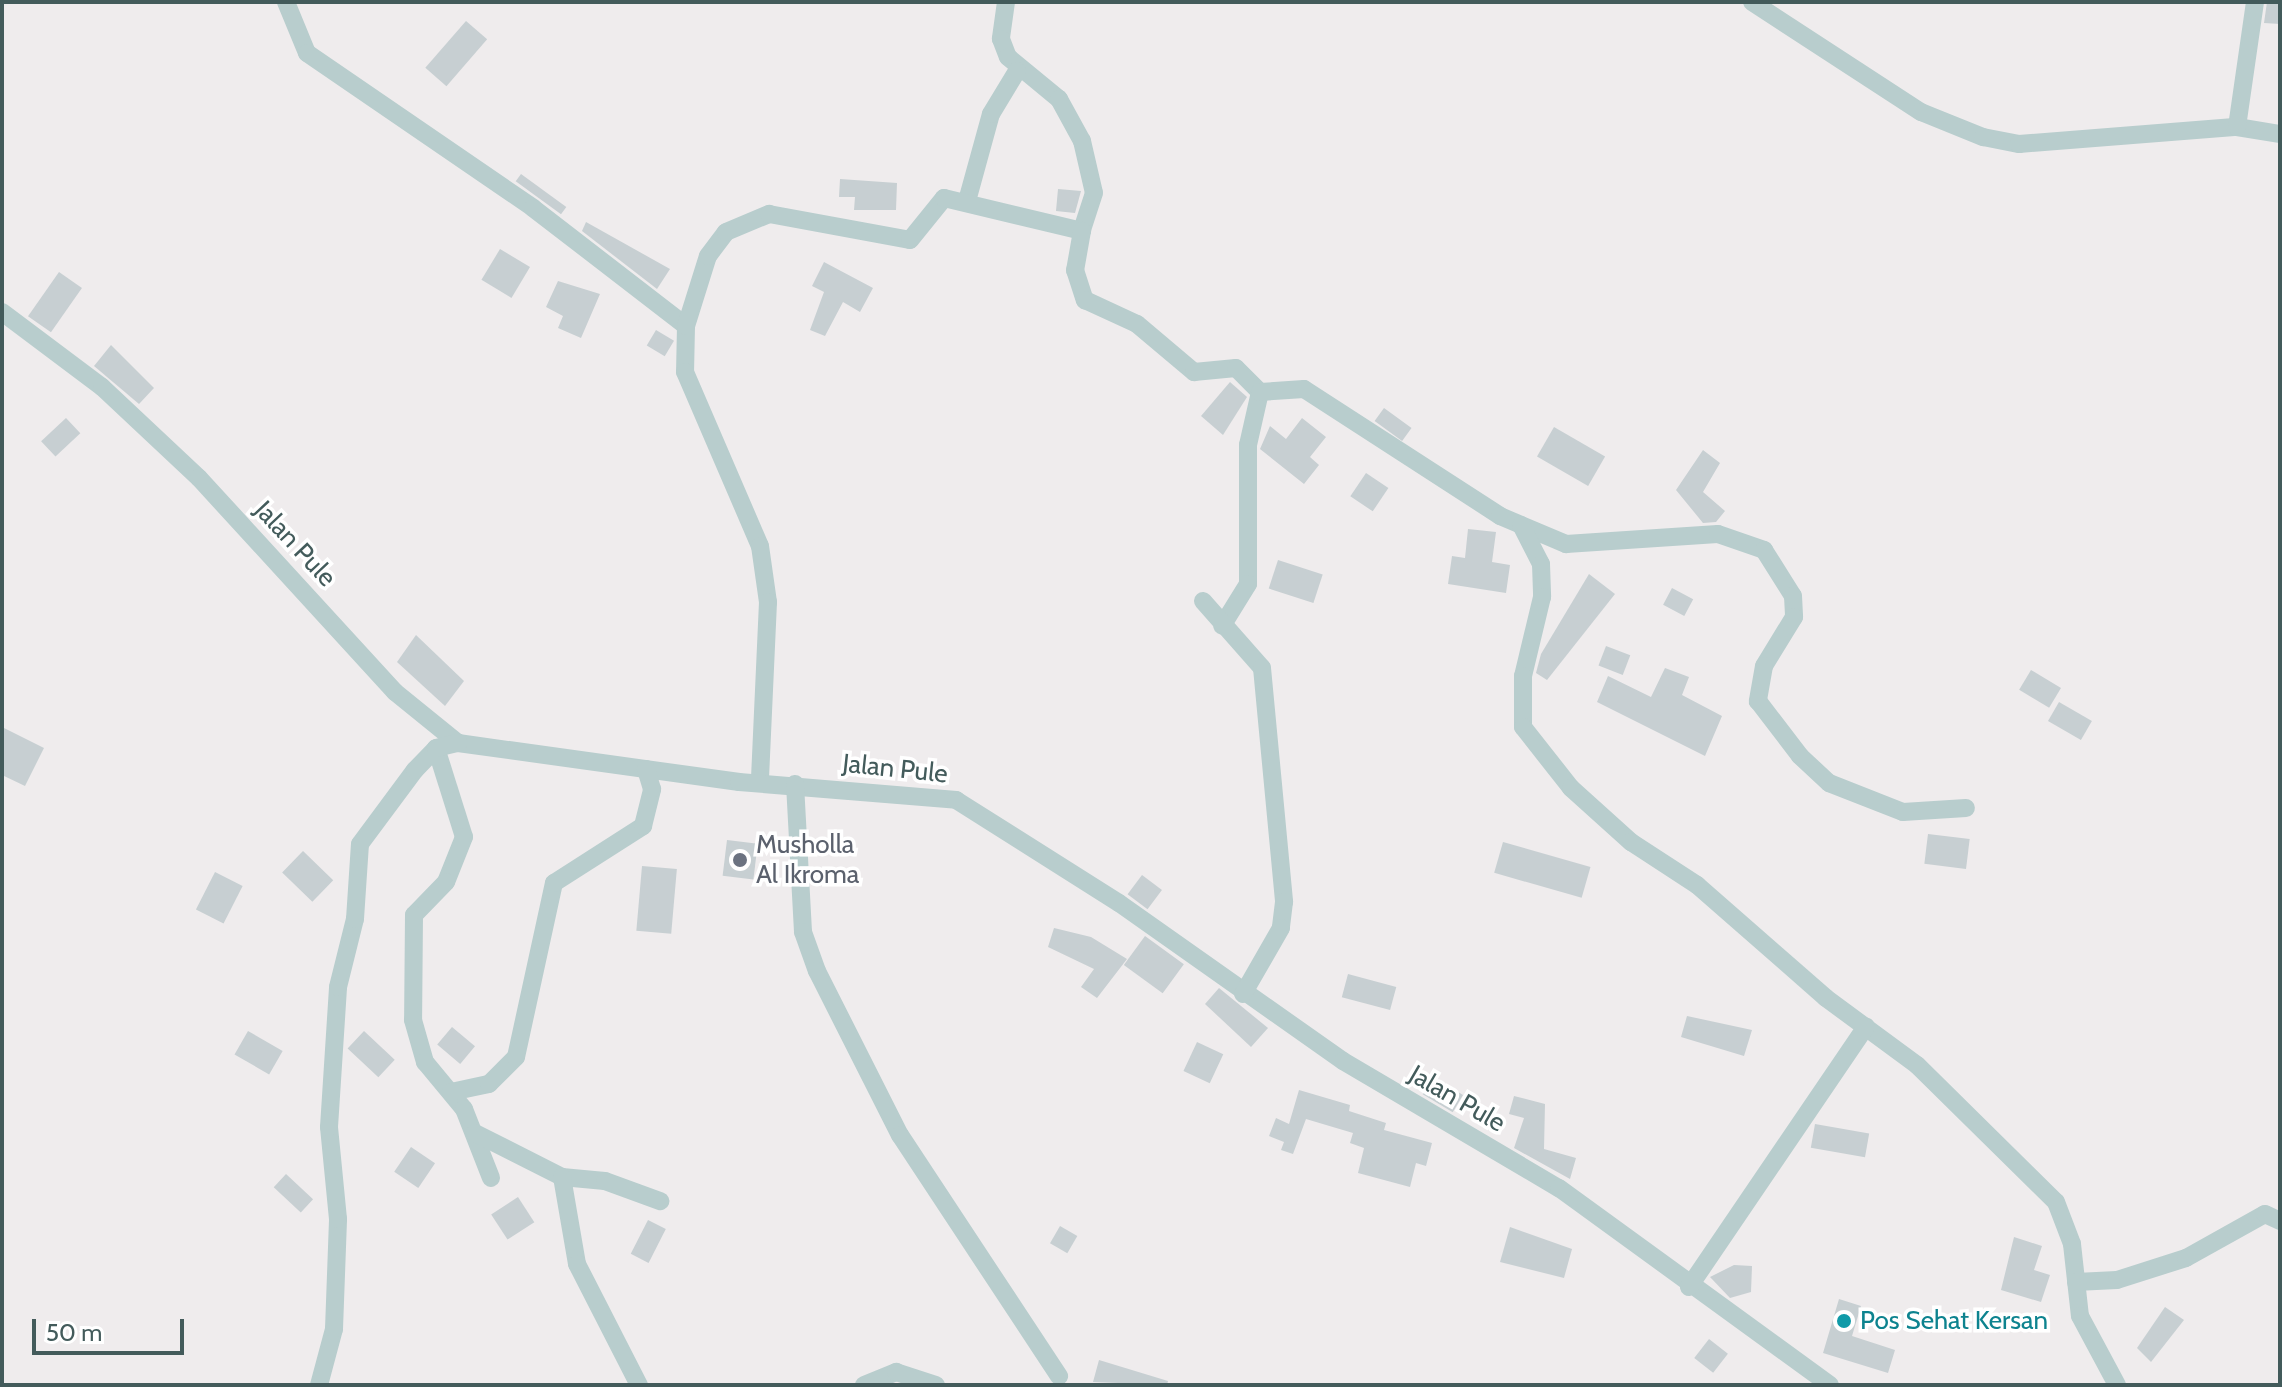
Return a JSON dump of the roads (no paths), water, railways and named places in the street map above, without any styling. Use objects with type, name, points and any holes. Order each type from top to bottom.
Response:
[{"type":"street","points":[[286,2],[307,53],[533,208],[686,326]]},
{"type":"street","points":[[1006,2],[1001,39],[1017,71],[1059,99],[1082,141],[1094,193],[1082,231],[1075,270],[1085,300],[1137,324],[1194,372],[1236,368],[1260,392],[1304,389],[1521,525],[1566,544],[1614,546],[1718,534],[1764,550],[1793,596],[1794,617],[1764,666],[1758,701],[1800,756],[1829,783],[1903,812],[1966,808]]},
{"type":"street","points":[[1752,2],[1921,112],[1983,137],[2032,143],[2239,120],[2280,134]]},
{"type":"street","points":[[2239,120],[2255,2]]},
{"type":"street","points":[[967,201],[991,114],[1017,71]]},
{"type":"street","points":[[760,781],[768,602],[760,546],[685,372],[686,326],[708,256],[726,232],[748,220],[800,214],[910,240],[938,199],[967,201],[1082,231]]},
{"type":"street","name":"Jalan Pule","points":[[2,312],[102,387],[199,478],[395,692],[458,743],[646,769],[956,800],[1119,903],[1243,994],[1434,1119],[1559,1188],[1689,1287],[1830,1385]]},
{"type":"street","points":[[1222,626],[1248,584],[1248,445],[1260,392]]},
{"type":"street","points":[[1521,525],[1541,564],[1542,597],[1523,676],[1523,727],[1571,788],[1631,842],[1697,885],[1866,1027],[1917,1065],[2056,1202],[2072,1244],[2080,1316],[2117,1385]]},
{"type":"street","points":[[1203,601],[1262,668],[1284,902],[1281,928],[1243,994]]},
{"type":"street","points":[[319,1385],[334,1329],[338,1219],[329,1127],[338,987],[355,919],[359,851],[374,819],[436,748],[458,743]]},
{"type":"street","points":[[436,748],[464,837],[446,882],[414,915],[413,1020],[425,1062],[451,1092],[475,1133],[491,1178]]},
{"type":"street","points":[[451,1092],[489,1084],[516,1057],[554,883],[643,826],[652,789],[646,769]]},
{"type":"street","points":[[795,784],[803,932],[817,971],[900,1135],[1059,1376]]},
{"type":"street","points":[[1689,1287],[1797,1139],[1866,1027]]},
{"type":"street","points":[[475,1133],[562,1177],[605,1181],[660,1201]]},
{"type":"street","points":[[562,1177],[581,1273],[639,1385]]},
{"type":"street","points":[[2076,1282],[2117,1280],[2186,1258],[2265,1214],[2280,1221]]},
{"type":"street","points":[[864,1385],[896,1372],[936,1385]]},
{"type":"place","name":"Musholla Al Ikroma","points":[[740,860]]},
{"type":"place","name":"Pos Sehat Kersan","points":[[1844,1321]]}]
